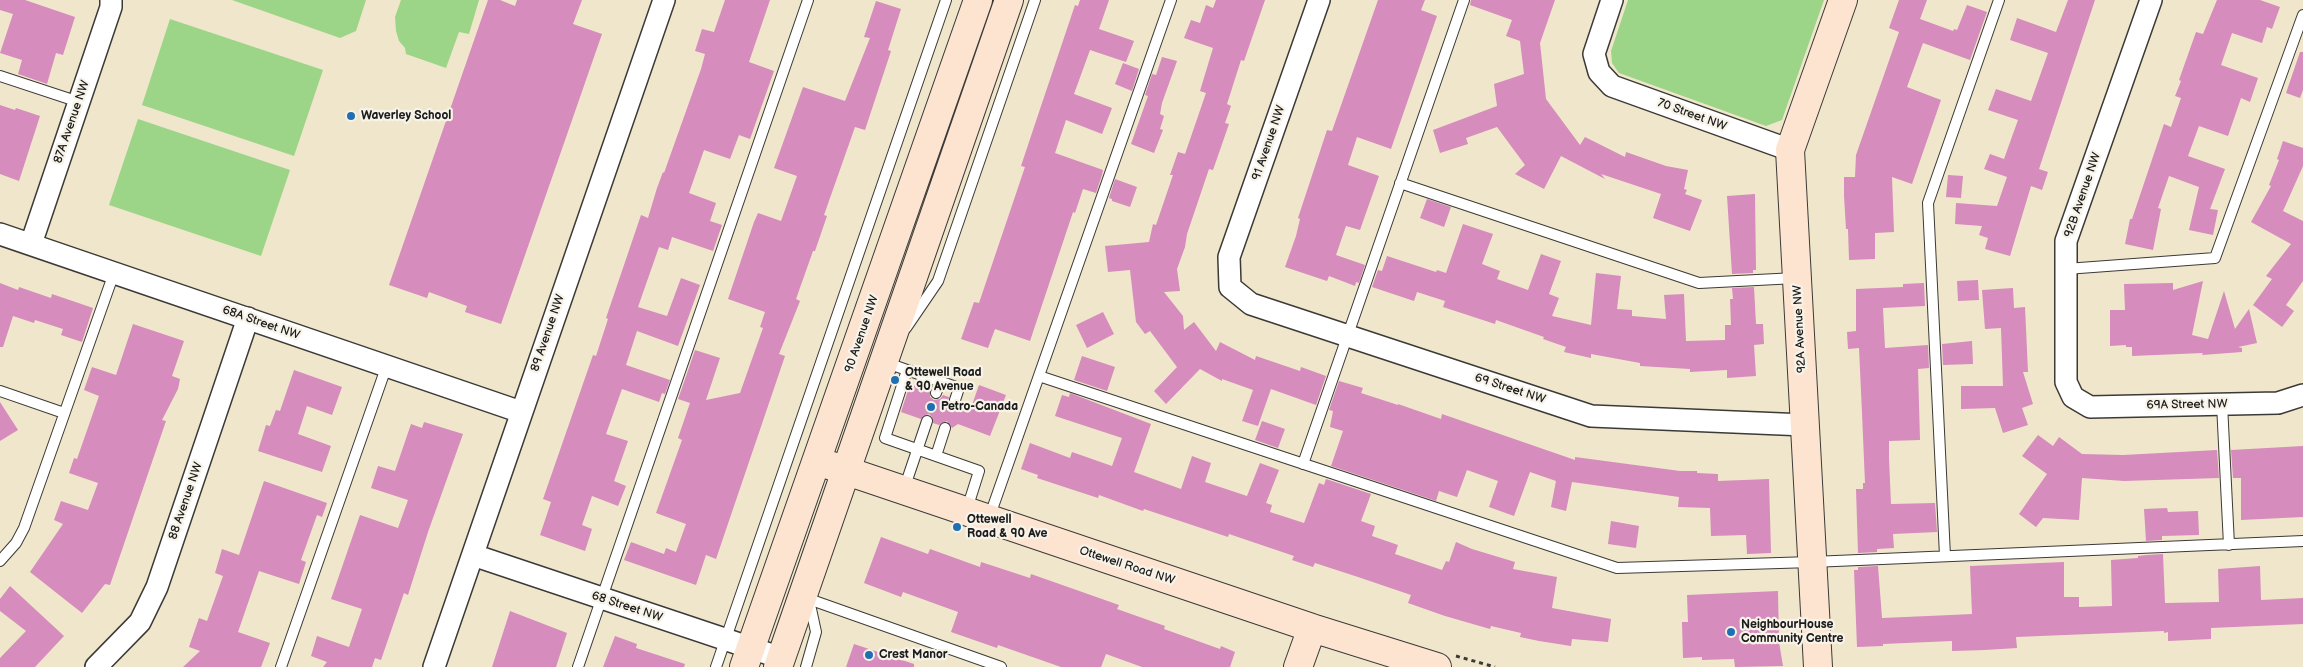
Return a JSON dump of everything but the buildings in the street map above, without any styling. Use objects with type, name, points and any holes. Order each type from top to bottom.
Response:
[{"type":"main road","name":"90 Avenue NW","points":[[748,657],[818,462],[978,0]]},
{"type":"main road","points":[[788,664],[802,597],[859,430],[895,366],[1009,0]]},
{"type":"main road","name":"92A Avenue NW","points":[[1818,667],[1790,150],[1843,0]]},
{"type":"main road","name":"Ottewell Road NW","points":[[818,462],[1312,628],[1437,667]]},
{"type":"main road","points":[[1298,667],[1312,628]]},
{"type":"street","name":"87A Avenue NW","points":[[31,244],[111,7],[111,0]]},
{"type":"street","name":"89 Avenue NW","points":[[434,667],[664,0]]},
{"type":"street","name":"91 Avenue NW","points":[[1230,287],[1229,257],[1319,0]]},
{"type":"street","name":"70 Street NW","points":[[1612,0],[1594,54],[1599,72],[1612,86],[1790,150]]},
{"type":"street","name":"92B Avenue NW","points":[[2073,397],[2066,382],[2066,240],[2151,0]]},
{"type":"street","name":"68A Street NW","points":[[0,234],[521,412]]},
{"type":"street","name":"69 Street NW","points":[[1230,287],[1250,304],[1591,416],[1804,425]]},
{"type":"street","name":"88 Avenue NW","points":[[96,667],[140,622],[157,587],[248,318]]},
{"type":"street","name":"69A Street NW","points":[[2073,397],[2090,407],[2278,403],[2303,395]]},
{"type":"street","name":"68 Street NW","points":[[474,555],[725,639],[748,657],[788,664]]},
{"type":"lane","points":[[578,667],[808,0]]},
{"type":"lane","points":[[716,667],[946,0]]},
{"type":"lane","points":[[885,438],[895,366],[938,281],[1035,0]]},
{"type":"lane","points":[[977,516],[1039,376],[1171,0]]},
{"type":"lane","points":[[1303,464],[1464,0]]},
{"type":"lane","points":[[1945,556],[1928,203],[1999,0]]},
{"type":"lane","points":[[2066,269],[2215,258],[2303,15]]},
{"type":"lane","points":[[0,76],[79,102]]},
{"type":"lane","points":[[1400,183],[1699,283],[1797,278]]},
{"type":"lane","points":[[0,561],[16,543],[24,528],[114,273]]},
{"type":"lane","points":[[281,667],[386,365]]},
{"type":"lane","points":[[895,366],[959,388],[955,400]]},
{"type":"lane","points":[[1039,376],[1617,568],[1812,562],[2303,541]]},
{"type":"lane","points":[[936,393],[940,382]]},
{"type":"lane","points":[[0,390],[64,413]]},
{"type":"lane","points":[[2222,404],[2228,544]]},
{"type":"lane","points":[[904,490],[926,421]]},
{"type":"lane","points":[[936,456],[945,428]]},
{"type":"lane","points":[[859,430],[917,448],[979,471],[977,516]]},
{"type":"lane","points":[[802,597],[988,665],[1001,667]]},
{"type":"green space","points":[[232,0],[366,0],[356,31],[340,38]]},
{"type":"green space","points":[[401,0],[479,0],[469,34],[459,32],[446,68],[406,54],[396,31],[395,17]]},
{"type":"green space","points":[[1628,0],[1824,0],[1782,120],[1766,126],[1619,73],[1612,63],[1611,51]]},
{"type":"green space","points":[[170,19],[323,70],[294,156],[142,105]]},
{"type":"green space","points":[[138,119],[290,170],[261,256],[109,205]]},
{"type":"place","name":"Waverley School","points":[[351,116]]},
{"type":"place","name":"Ottewell Road & 90 Avenue","points":[[895,380]]},
{"type":"place","name":"Petro-Canada","points":[[931,407]]},
{"type":"place","name":"Ottewell Road & 90 Ave","points":[[957,527]]},
{"type":"place","name":"NeighbourHouse Community Centre","points":[[1731,632]]},
{"type":"place","name":"Crest Manor","points":[[869,655]]}]
